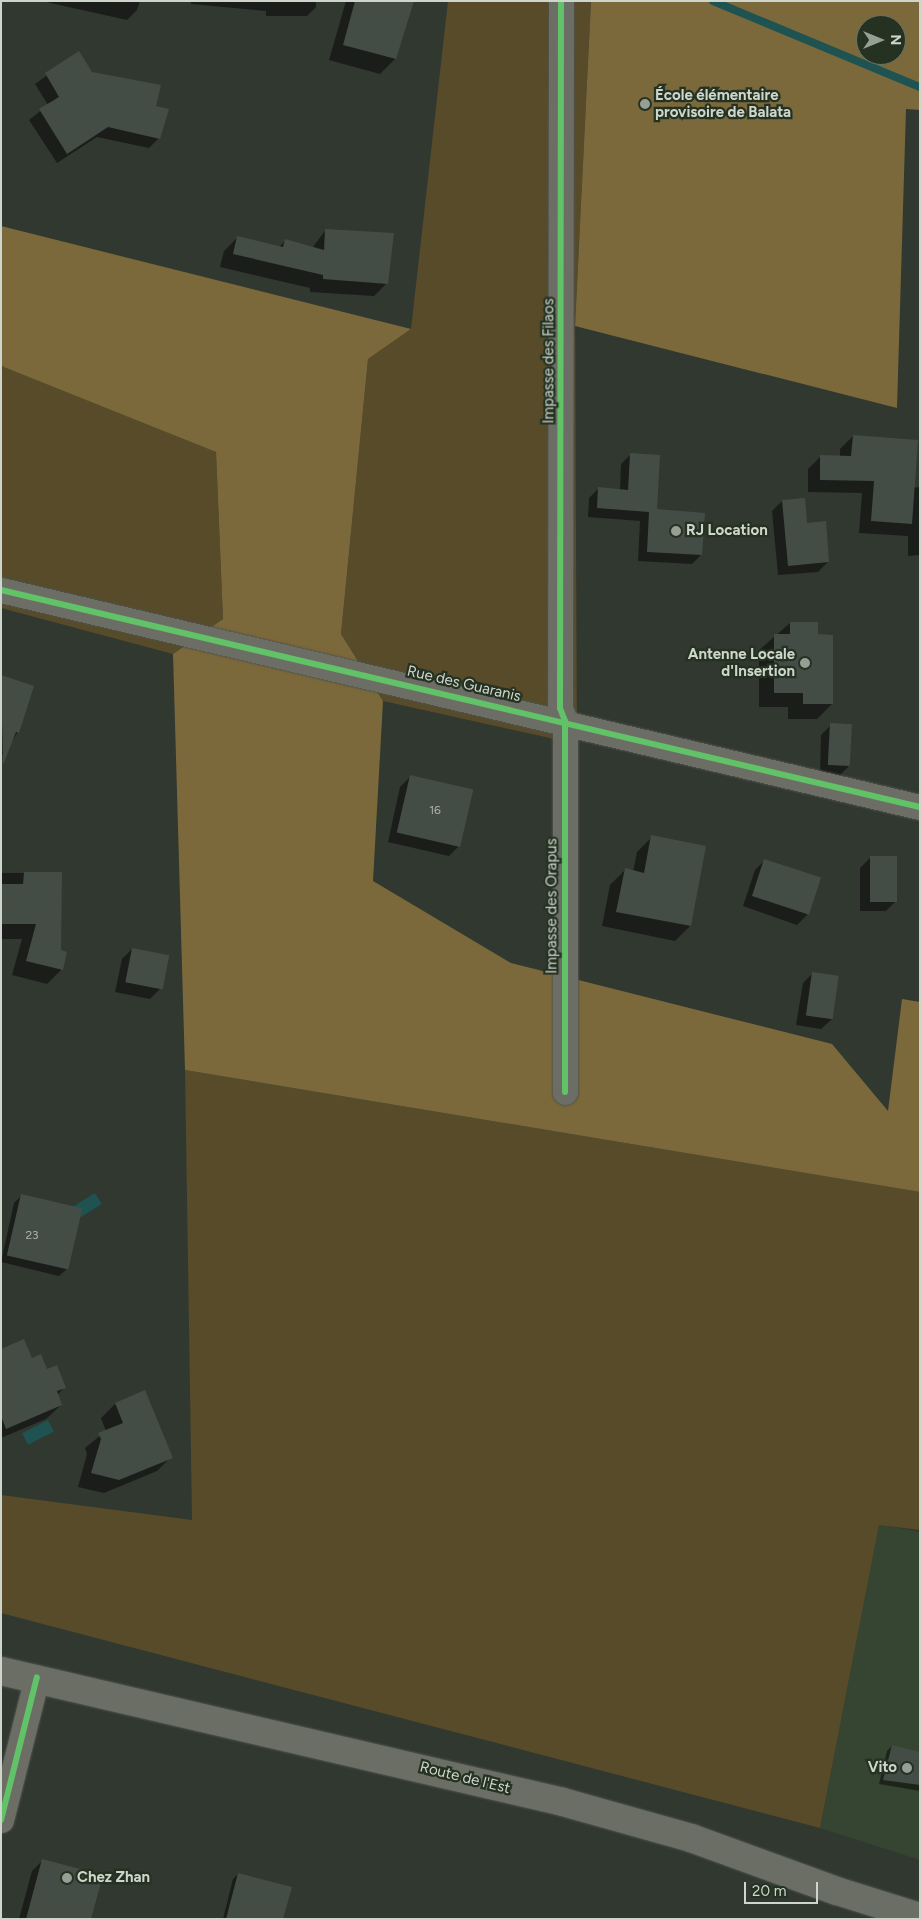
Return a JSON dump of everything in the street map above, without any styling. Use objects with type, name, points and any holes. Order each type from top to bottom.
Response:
[{"type":"main road","name":"Route de l'Est","points":[[1,1671],[37,1677],[563,1802],[691,1838],[837,1891],[920,1916]]},
{"type":"street","name":"Impasse des Filaos","points":[[560,1],[560,708],[565,720]]},
{"type":"street","name":"Rue des Guaranis","points":[[1,590],[565,720],[920,807]]},
{"type":"street","name":"Impasse des Orapus","points":[[565,720],[565,1092]]},
{"type":"street","points":[[1,1820],[37,1677]]},
{"type":"shaded area","points":[[448,1],[591,1],[575,326],[577,744],[383,701],[341,634],[368,359],[411,329]]},
{"type":"shaded area","points":[[591,1],[920,1],[920,110],[906,109],[897,408],[575,326]]},
{"type":"shaded area","points":[[1,226],[411,329],[368,359],[341,634],[383,701],[373,881],[511,963],[832,1044],[888,1111],[902,999],[920,1002],[920,1192],[185,1070],[173,654],[223,619],[216,452],[4,367],[1,364]]},
{"type":"shaded area","points":[[1,364],[216,452],[223,619],[173,654],[1,608]]},
{"type":"shaded area","points":[[185,1070],[920,1192],[920,1530],[879,1525],[820,1828],[1,1613],[1,1495],[192,1520]]},
{"type":"shaded area","points":[[879,1524],[920,1532],[920,1860],[820,1828]]},
{"type":"water","points":[[95,1193],[102,1204],[78,1219],[71,1208]]},
{"type":"water","points":[[48,1420],[54,1432],[28,1445],[22,1433]]},
{"type":"building","points":[[355,1],[414,1],[396,59],[343,45]]},
{"type":"building","points":[[79,51],[92,72],[161,85],[156,106],[169,109],[160,139],[108,127],[67,154],[39,109],[59,97],[45,73]]},
{"type":"building","points":[[325,229],[394,233],[388,284],[323,279],[323,275],[233,254],[237,236],[283,247],[285,239],[324,250]]},
{"type":"building","points":[[853,435],[918,440],[912,524],[871,521],[874,481],[820,480],[820,455],[851,456]]},
{"type":"building","points":[[630,453],[660,455],[657,509],[705,513],[702,555],[647,552],[649,512],[597,508],[598,487],[628,490]]},
{"type":"building","points":[[805,498],[807,523],[826,521],[829,562],[788,566],[782,500]]},
{"type":"building","points":[[790,622],[818,622],[818,634],[833,635],[833,704],[803,704],[803,693],[774,693],[774,634],[790,634]]},
{"type":"building","points":[[1,675],[34,686],[19,733],[16,732],[3,765]]},
{"type":"building","points":[[830,723],[852,724],[850,766],[828,765]]},
{"type":"building","points":[[410,775],[473,790],[460,847],[397,832]]},
{"type":"building","points":[[651,835],[706,846],[691,926],[616,912],[625,868],[644,873]]},
{"type":"building","points":[[870,856],[897,856],[897,902],[870,902]]},
{"type":"building","points":[[764,859],[821,878],[809,915],[752,896]]},
{"type":"building","points":[[24,872],[62,872],[61,950],[67,952],[63,970],[26,961],[36,924],[1,924],[1,884],[23,884]]},
{"type":"building","points":[[132,948],[169,955],[163,990],[125,982]]},
{"type":"building","points":[[812,972],[839,976],[833,1019],[806,1016]]},
{"type":"building","points":[[21,1194],[82,1208],[68,1270],[7,1255]]},
{"type":"building","points":[[24,1339],[32,1358],[41,1354],[47,1369],[57,1365],[66,1388],[57,1391],[62,1405],[6,1429],[1,1416],[1,1349]]},
{"type":"building","points":[[145,1390],[173,1458],[119,1480],[91,1473],[101,1439],[98,1433],[123,1423],[115,1403]]},
{"type":"building","points":[[892,1745],[920,1752],[920,1785],[883,1780]]},
{"type":"building","points":[[42,1859],[103,1875],[91,1919],[26,1919]]},
{"type":"building","points":[[238,1873],[292,1887],[283,1919],[226,1919]]},
{"type":"waterway","points":[[713,1],[920,87]]},
{"type":"cycle path","points":[[561,1],[560,708],[565,721],[565,1092]]},
{"type":"cycle path","points":[[1,590],[920,807]]},
{"type":"cycle path","points":[[1,1820],[37,1677]]},
{"type":"place","name":"École élémentaire provisoire de Balata","points":[[645,104]]},
{"type":"place","name":"RJ Location","points":[[676,531]]},
{"type":"place","name":"Antenne Locale d'Insertion","points":[[805,663]]},
{"type":"place","name":"Vito","points":[[907,1768]]},
{"type":"place","name":"Chez Zhan","points":[[67,1878]]}]
